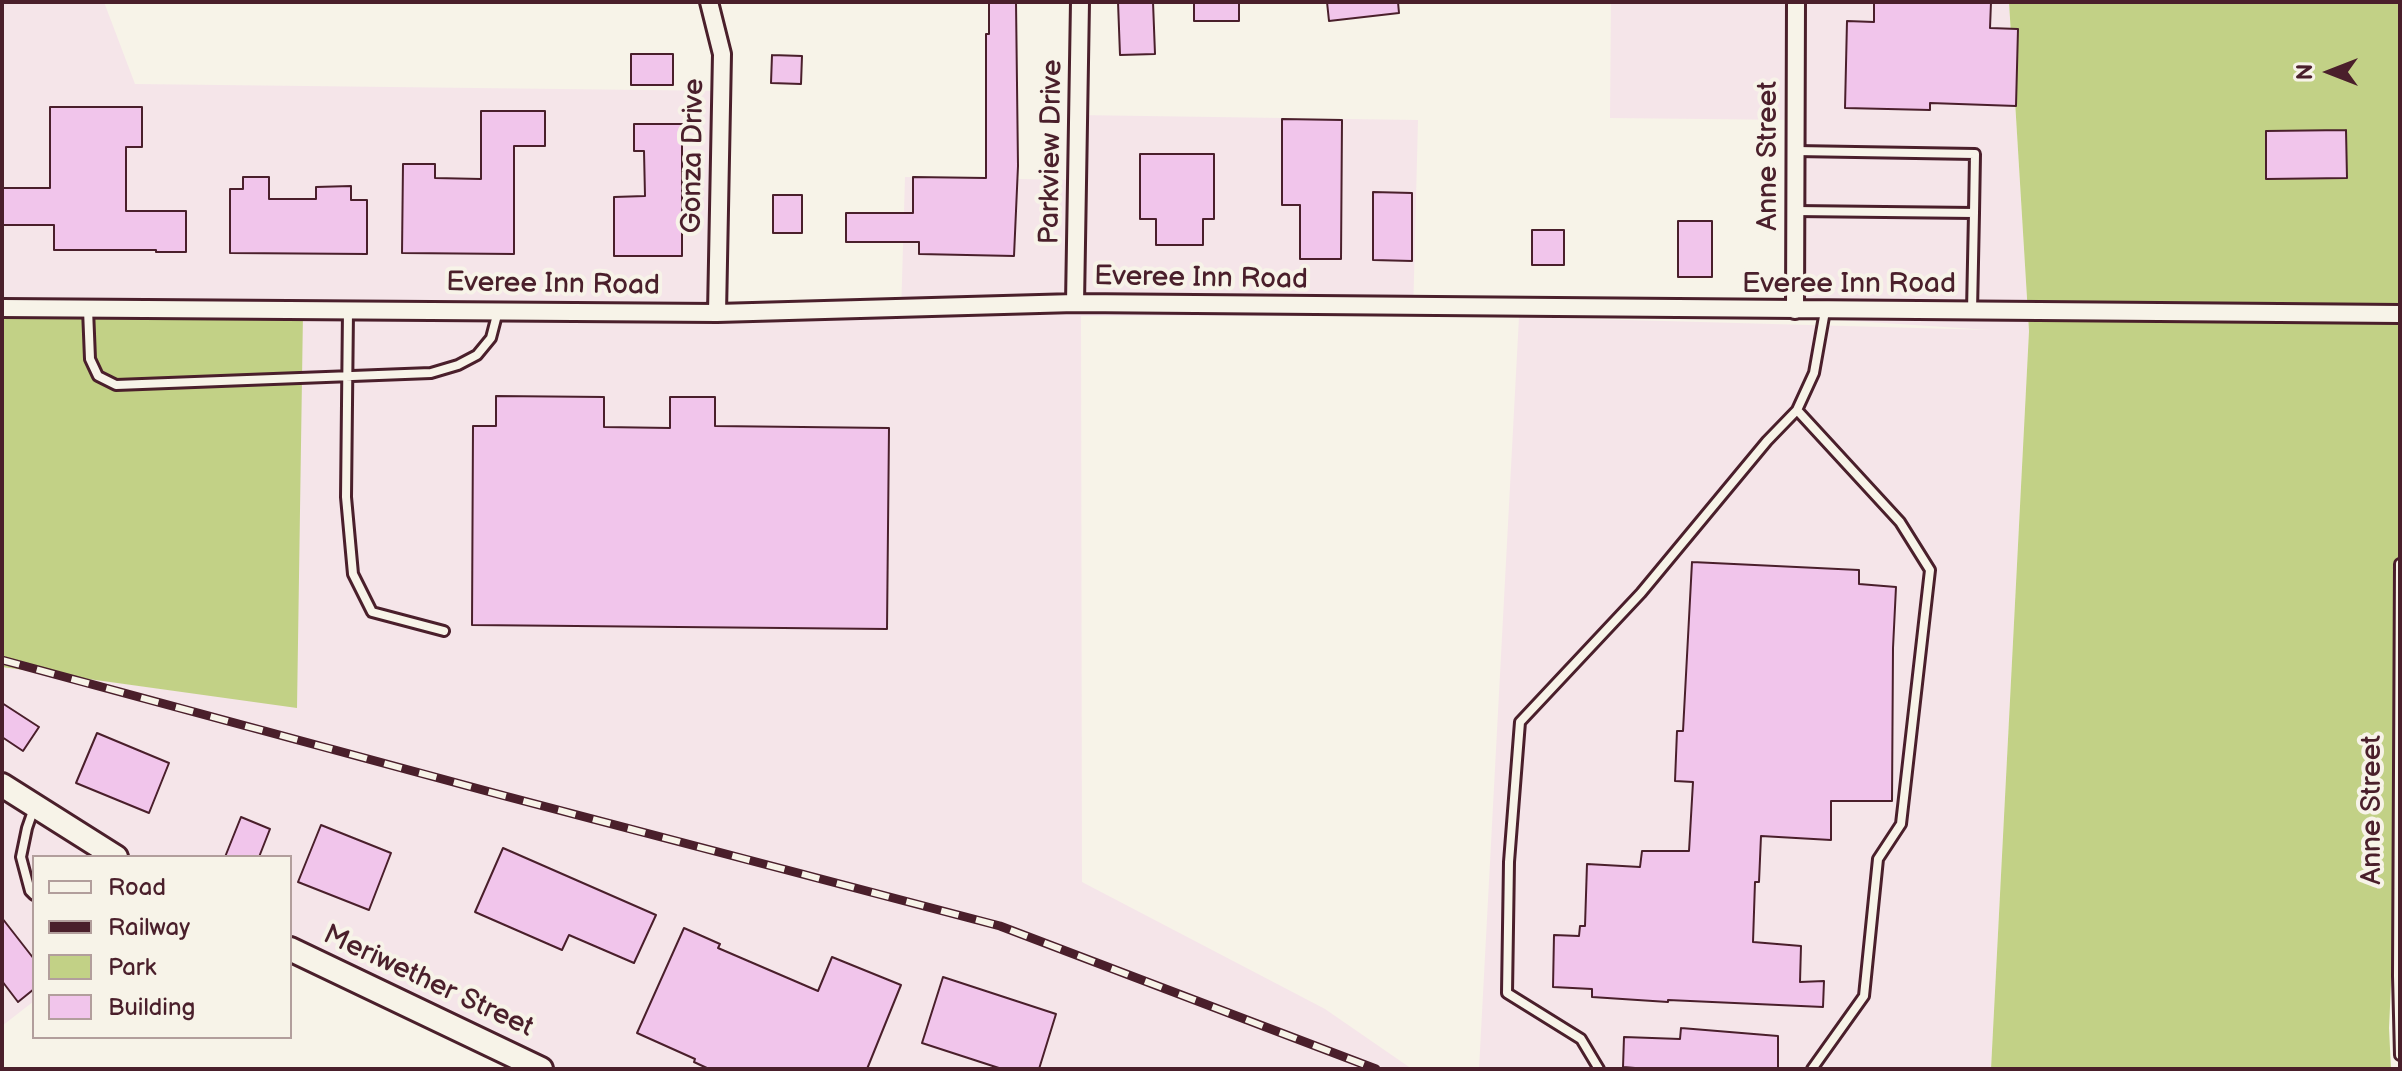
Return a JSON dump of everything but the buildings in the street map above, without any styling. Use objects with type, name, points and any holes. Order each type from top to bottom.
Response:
[{"type":"street","name":"Gonza Drive","points":[[709,2],[722,54],[717,313]]},
{"type":"street","name":"Parkview Drive","points":[[1075,303],[1080,2]]},
{"type":"street","name":"Anne Street","points":[[1795,310],[1796,2]]},
{"type":"street","name":"Everee Inn Road","points":[[2,308],[717,313],[1075,303],[2400,314]]},
{"type":"street","points":[[2,785],[113,855]]},
{"type":"street","name":"Meriwether Street","points":[[292,950],[541,1069]]},
{"type":"lane","points":[[1796,151],[1975,154],[1972,312]]},
{"type":"lane","points":[[1795,211],[1974,213]]},
{"type":"lane","points":[[88,309],[90,359],[98,376],[116,385],[431,373],[477,355],[491,338],[498,310]]},
{"type":"lane","points":[[348,310],[346,497],[353,574],[372,612],[444,631]]},
{"type":"lane","points":[[1599,1069],[1581,1039],[1507,993],[1509,862],[1520,722],[1641,593],[1767,441],[1797,410],[1814,373],[1825,311]]},
{"type":"lane","points":[[1797,410],[1900,522],[1930,570],[1901,824],[1878,859],[1864,996],[1812,1069]]},
{"type":"lane","name":"Anne Street","points":[[2400,564],[2400,1055]]},
{"type":"lane","points":[[32,893],[21,857],[35,806]]},
{"type":"shaded area","points":[[2,2],[104,2],[135,84],[731,91],[728,314],[901,315],[905,177],[1072,180],[1077,115],[1418,120],[1413,316],[1081,316],[1082,882],[1325,1009],[1412,1069],[527,1069],[292,961],[292,855],[32,855],[32,1003],[2,1026],[2,798],[11,792],[2,786],[2,667],[297,707],[2,312]]},
{"type":"shaded area","points":[[1611,2],[2009,2],[2029,331],[1991,1069],[1479,1069],[1519,317],[1990,330],[1793,317],[1797,120],[1610,118]]},
{"type":"green space","points":[[2009,2],[2400,2],[2400,793],[2389,1028],[2391,1069],[1991,1069],[2029,331]]},
{"type":"green space","points":[[2,312],[303,313],[297,708],[2,667]]},
{"type":"railway","points":[[2,660],[1000,926],[1376,1069]]}]
